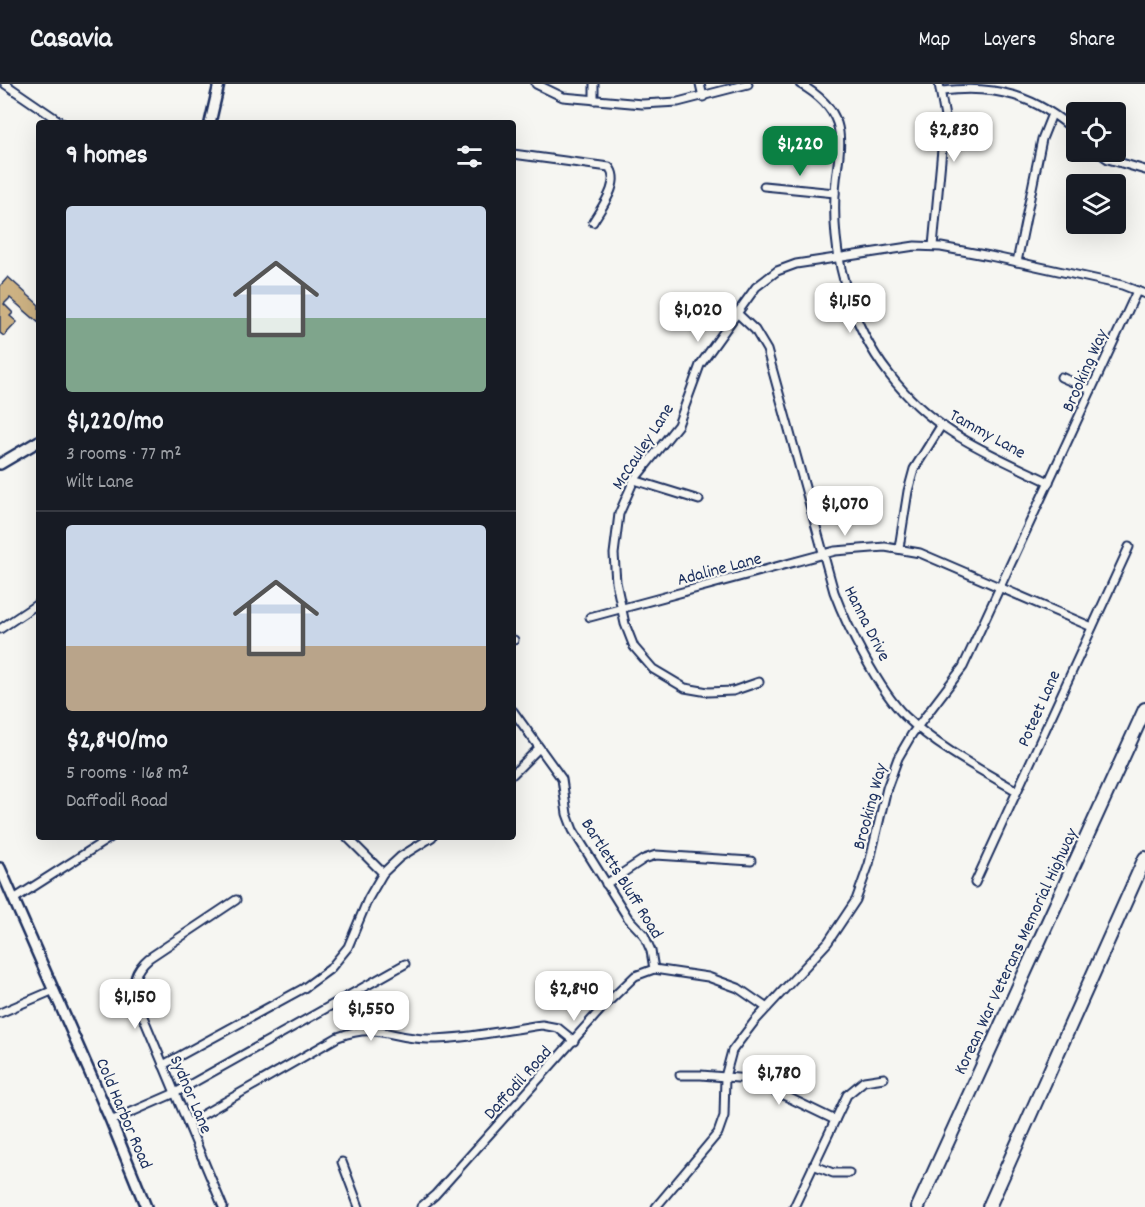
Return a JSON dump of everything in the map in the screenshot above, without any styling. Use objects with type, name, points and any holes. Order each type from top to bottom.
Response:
[{"type":"highway","name":"Korean War Veterans Memorial Highway","points":[[918,1207],[1145,709]]},
{"type":"highway","points":[[989,1207],[1145,858]]},
{"type":"main road","points":[[211,120],[219,84]]},
{"type":"main road","points":[[0,464],[36,443]]},
{"type":"main road","name":"Cold Harbor Road","points":[[0,868],[111,1121],[146,1207]]},
{"type":"street","points":[[5,84],[58,120]]},
{"type":"street","points":[[536,84],[563,97],[658,104],[703,96],[748,84]]},
{"type":"street","points":[[594,84],[594,100]]},
{"type":"street","points":[[700,84],[703,96]]},
{"type":"street","name":"Tammy Lane","points":[[800,84],[823,101],[837,124],[840,144],[835,193],[838,256],[851,305],[876,357],[906,394],[941,426],[970,445],[1049,482]]},
{"type":"street","points":[[933,246],[944,139],[945,108],[941,87],[993,88],[1022,98],[1052,114],[1066,125]]},
{"type":"street","points":[[1017,262],[1042,140],[1052,114]]},
{"type":"street","points":[[516,154],[609,167],[614,175],[614,183],[593,222]]},
{"type":"street","points":[[1118,162],[1145,170]]},
{"type":"street","points":[[764,186],[835,193]]},
{"type":"street","name":"McCauley Lane","points":[[759,682],[719,693],[696,691],[674,683],[653,669],[634,647],[621,609],[615,567],[615,542],[619,514],[634,480],[678,425],[700,365],[756,287],[777,271],[796,264],[898,247],[933,246],[1122,285],[1145,294]]},
{"type":"street","name":"Brooking Way","points":[[656,1207],[718,1134],[726,1106],[726,1077],[732,1051],[748,1029],[828,942],[856,900],[869,864],[892,772],[904,747],[963,667],[1137,291]]},
{"type":"street","name":"Hanna Drive","points":[[737,313],[755,330],[771,361],[834,592],[848,626],[887,693],[918,727],[961,757],[1017,791]]},
{"type":"street","points":[[1061,377],[1091,390]]},
{"type":"street","points":[[899,548],[914,469],[941,426]]},
{"type":"street","points":[[634,480],[699,500]]},
{"type":"street","name":"Poteet Lane","points":[[975,882],[1129,547]]},
{"type":"street","name":"Adaline Lane","points":[[590,617],[823,555],[861,548],[899,548],[920,553],[1092,627]]},
{"type":"street","points":[[0,629],[36,605]]},
{"type":"street","name":"Bartletts Bluff Road","points":[[516,715],[562,779],[567,814],[573,830],[628,918],[644,935],[651,951],[654,969]]},
{"type":"street","points":[[516,771],[540,748]]},
{"type":"street","points":[[14,898],[106,840]]},
{"type":"street","points":[[350,840],[382,873]]},
{"type":"street","points":[[163,1065],[304,988],[330,969],[348,947],[368,899],[382,873],[400,857],[427,840]]},
{"type":"street","points":[[606,884],[644,859],[656,855],[751,861]]},
{"type":"street","name":"Sydnor Lane","points":[[223,1207],[133,991],[135,976],[149,958],[236,900]]},
{"type":"street","points":[[111,1121],[175,1093],[405,964]]},
{"type":"street","points":[[654,969],[708,977],[738,988],[767,1008]]},
{"type":"street","name":"Daffodil Road","points":[[421,1207],[435,1196],[627,982],[654,969]]},
{"type":"street","points":[[0,1013],[54,990]]},
{"type":"street","points":[[188,1123],[338,1036],[358,1030],[372,1029],[432,1039],[542,1025],[558,1028],[574,1041]]},
{"type":"street","points":[[680,1076],[741,1078],[761,1083],[835,1120]]},
{"type":"street","points":[[794,1207],[847,1095],[864,1081],[884,1078]]},
{"type":"street","points":[[342,1162],[359,1207]]},
{"type":"street","points":[[813,1165],[833,1173],[849,1173]]},
{"type":"building","points":[[8,277],[36,302],[36,320],[10,298],[4,304],[13,313],[10,316],[17,322],[4,336],[0,333],[0,286]]}]
